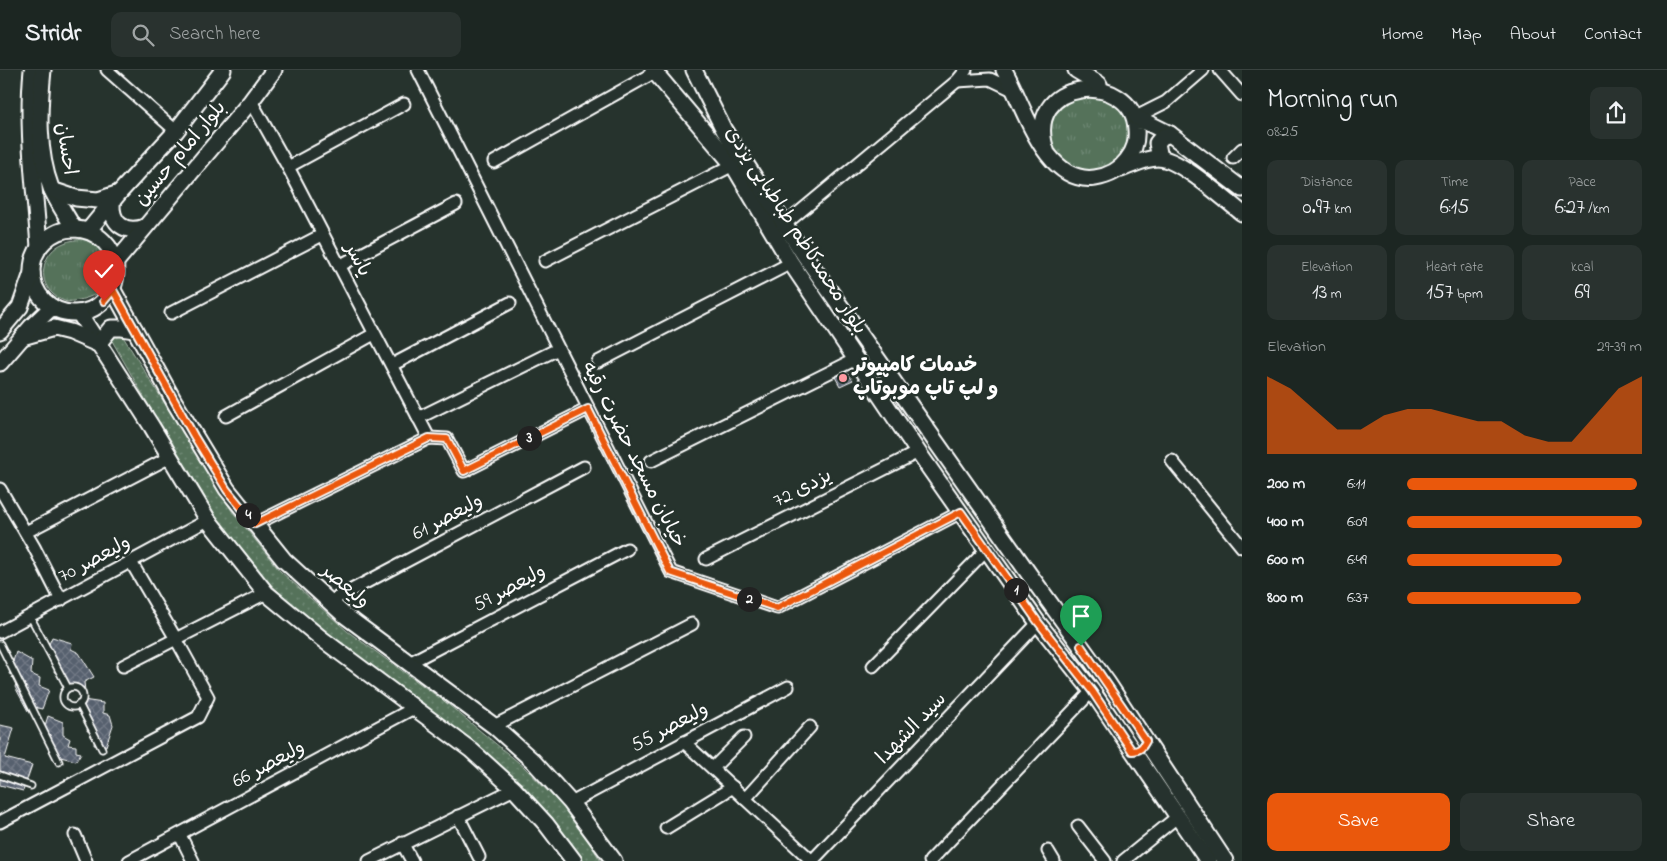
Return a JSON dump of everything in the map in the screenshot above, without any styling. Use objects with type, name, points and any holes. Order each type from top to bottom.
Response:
[{"type":"main road","name":"احسان","points":[[32,70],[30,88],[31,138],[39,247]]},
{"type":"main road","name":"احسان","points":[[43,70],[40,113],[44,164],[52,190],[81,230]]},
{"type":"main road","name":"بلوار امام حسین","points":[[81,230],[115,198],[176,131],[223,70]]},
{"type":"main road","name":"بلوار امام حسین","points":[[116,262],[251,101],[274,70]]},
{"type":"main road","points":[[1004,70],[1047,153],[1055,164],[1065,172],[1077,177],[1090,179],[1103,177],[1143,160],[1160,158],[1176,163],[1242,213]]},
{"type":"main road","points":[[1076,70],[1116,91],[1128,102],[1136,117],[1137,142],[1134,151],[1123,166],[1115,172]]},
{"type":"main road","name":"بلوار محمدکاظم طباطبایی یزدی","points":[[654,71],[733,165],[791,263],[918,452],[1038,622],[1092,691],[1208,861]]},
{"type":"main road","name":"بلوار محمدکاظم طباطبایی یزدی","points":[[693,71],[724,130],[784,224],[868,349],[1107,682],[1224,861]]},
{"type":"main road","points":[[1047,153],[1043,141],[1042,128],[1044,115],[1053,100],[1068,89],[1084,84],[1100,84]]},
{"type":"main road","points":[[1136,117],[1170,134],[1242,189]]},
{"type":"main road","points":[[1160,158],[1157,143],[1162,137],[1170,134]]},
{"type":"main road","points":[[52,190],[76,198],[98,200],[115,198],[112,211],[115,219],[121,226],[137,230],[145,227]]},
{"type":"main road","points":[[0,332],[20,306],[32,273],[33,260],[39,247],[48,238],[60,231],[81,230],[101,238],[111,248],[116,262],[117,276],[113,290],[104,301],[93,310],[79,313],[64,312],[52,307],[42,298],[35,287],[32,273]]},
{"type":"main road","name":"ولیعصر","points":[[113,290],[194,436],[227,490],[284,560],[343,614],[494,726],[533,761],[571,803],[614,861]]},
{"type":"main road","points":[[0,363],[26,332],[52,307]]},
{"type":"main road","points":[[79,313],[208,520],[266,593],[322,640],[471,750],[514,788],[546,824],[574,861]]},
{"type":"main road","points":[[12,317],[22,316],[28,320],[26,332]]},
{"type":"main road","points":[[26,332],[54,328],[70,332],[98,344]]},
{"type":"main road","points":[[98,344],[111,328],[135,330]]},
{"type":"main road","points":[[1132,751],[1137,751],[1143,747],[1146,741]]},
{"type":"main road","points":[[1145,769],[1146,763],[1149,760],[1159,759]]},
{"type":"street","points":[[107,70],[176,131]]},
{"type":"street","name":"خیابان مسجد حضرت رقیه","points":[[418,70],[670,572],[777,608],[961,512]]},
{"type":"street","points":[[784,224],[958,81],[966,70]]},
{"type":"street","points":[[1136,117],[1166,102],[1203,70]]},
{"type":"street","points":[[1220,70],[1242,95]]},
{"type":"street","points":[[494,162],[654,71]]},
{"type":"street","points":[[958,81],[990,79],[1015,91]]},
{"type":"street","name":"یاسر","points":[[251,101],[288,167],[429,438]]},
{"type":"street","points":[[288,167],[404,104]]},
{"type":"street","points":[[1233,158],[1242,149]]},
{"type":"street","points":[[545,261],[733,165]]},
{"type":"street","points":[[339,266],[456,204]]},
{"type":"street","points":[[171,313],[322,235]]},
{"type":"street","points":[[598,362],[791,263]]},
{"type":"street","points":[[392,365],[510,303]]},
{"type":"street","points":[[226,416],[374,334]]},
{"type":"street","points":[[418,418],[558,350]]},
{"type":"street","points":[[651,462],[856,359]]},
{"type":"street","points":[[255,524],[429,438],[447,439],[464,471],[588,409]]},
{"type":"street","name":"یزدی 72","points":[[706,559],[918,452]]},
{"type":"street","points":[[26,532],[170,457]]},
{"type":"street","points":[[1172,461],[1242,547]]},
{"type":"street","name":"ولیعصر 61","points":[[330,602],[584,467]]},
{"type":"street","points":[[0,489],[26,532],[61,600]]},
{"type":"street","name":"ولیعصر 70","points":[[0,632],[208,520]]},
{"type":"street","name":"ولیعصر 59","points":[[409,663],[628,549]]},
{"type":"street","points":[[873,666],[987,549]]},
{"type":"street","points":[[0,822],[198,717],[208,697],[132,562]]},
{"type":"street","points":[[123,666],[266,593]]},
{"type":"street","name":"سید الشهدا","points":[[812,861],[1038,622]]},
{"type":"street","points":[[494,726],[692,624]]},
{"type":"street","name":"ولیعصر 55","points":[[571,803],[788,687]]},
{"type":"street","points":[[930,861],[1092,691]]},
{"type":"street","name":"ولیعصر 66","points":[[130,861],[143,858],[180,835],[414,708]]},
{"type":"street","points":[[745,799],[810,727]]},
{"type":"street","points":[[713,768],[744,737]]},
{"type":"street","points":[[684,742],[812,861]]},
{"type":"street","points":[[666,828],[733,787]]},
{"type":"street","points":[[368,861],[514,788]]},
{"type":"street","points":[[458,816],[479,857]]},
{"type":"street","points":[[1123,861],[1177,816]]},
{"type":"street","points":[[1078,826],[1104,861]]},
{"type":"street","points":[[180,835],[193,861]]},
{"type":"street","points":[[75,836],[86,861]]},
{"type":"street","points":[[402,843],[412,861]]},
{"type":"lane","points":[[30,616],[68,688]]},
{"type":"lane","points":[[0,644],[59,762]]},
{"type":"lane","points":[[68,688],[76,688],[82,693],[79,704]]},
{"type":"lane","points":[[68,688],[63,695],[63,700],[70,706],[79,704]]},
{"type":"lane","points":[[79,704],[102,749]]},
{"type":"lane","points":[[0,776],[31,786]]},
{"type":"green space","points":[[1100,84],[1132,124],[1128,152],[1104,172],[1072,170],[1053,150],[1047,121],[1054,105]]},
{"type":"green space","points":[[83,239],[96,245],[104,256],[108,269],[107,281],[100,291],[92,296],[67,302],[56,297],[48,288],[43,273],[44,266],[51,252],[57,247],[69,241]]},
{"type":"green space","points":[[114,335],[122,335],[232,511],[280,571],[347,631],[444,701],[524,767],[571,815],[601,861],[581,861],[571,844],[531,798],[318,628],[266,580],[214,515],[184,467],[111,339]]},
{"type":"building","name":"خدمات کامپیوتر و لپ تاپ موبوتاپ","points":[[844,370],[853,380],[840,386],[834,375]]},
{"type":"building","points":[[52,637],[72,643],[71,649],[79,653],[94,677],[84,682],[85,691],[67,686],[63,680],[64,673],[54,672],[57,660],[47,649]]},
{"type":"building","points":[[16,652],[32,661],[31,674],[40,678],[39,686],[49,690],[42,709],[33,707],[28,711],[15,687],[18,677],[9,674]]},
{"type":"building","points":[[83,700],[103,703],[103,713],[110,715],[113,725],[106,746],[94,745],[95,731],[87,731],[90,718],[77,712]]},
{"type":"building","points":[[48,716],[63,722],[63,735],[70,739],[68,745],[76,746],[76,752],[81,753],[76,761],[53,755],[47,746],[49,740],[42,735]]},
{"type":"building","points":[[0,725],[14,728],[5,758],[32,765],[23,791],[0,785]]},
{"type":"place","name":"خدمات کامپیوتر و لپ تاپ موبوتاپ","points":[[843,378]]},
{"type":"route","points":[[104,301],[113,290],[194,436],[227,490],[255,524],[429,438],[447,439],[464,471],[588,409],[670,572],[777,608],[961,512],[1038,622],[1092,691],[1132,751],[1137,751],[1143,747],[1146,741],[1081,646]]}]
